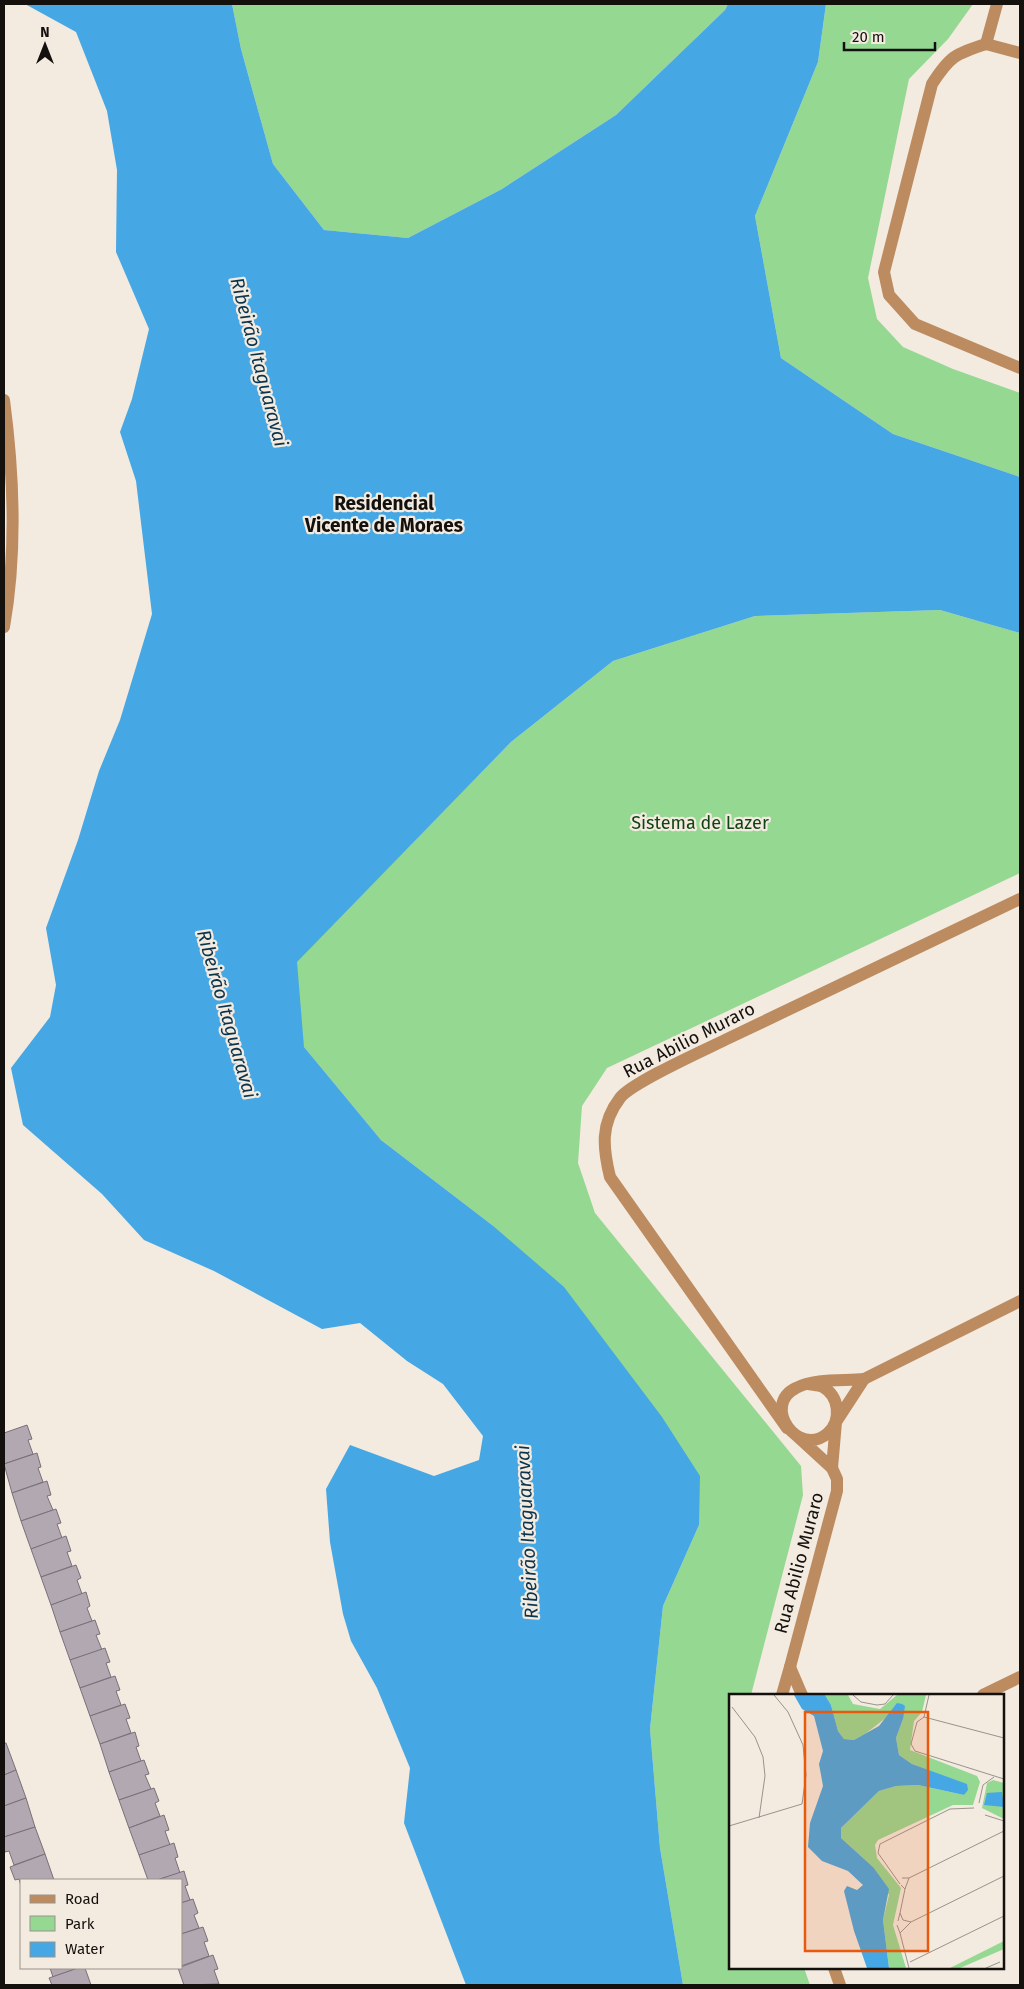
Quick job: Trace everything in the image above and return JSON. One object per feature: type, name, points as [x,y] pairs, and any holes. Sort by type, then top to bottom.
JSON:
[{"type":"street","points":[[986,44],[997,4]]},
{"type":"street","points":[[1020,53],[986,44],[958,53],[945,64],[932,84],[884,272],[889,295],[915,324],[1020,368]]},
{"type":"street","points":[[4,400],[9,437],[13,524],[4,627]]},
{"type":"street","name":"Rua Abilio Muraro","points":[[782,1694],[837,1491],[837,1479],[832,1468],[792,1431],[610,1177],[603,1149],[608,1118],[621,1096],[637,1085],[698,1052],[1020,899]]},
{"type":"street","points":[[864,1379],[828,1433],[814,1439],[792,1431],[782,1413],[785,1398],[795,1388],[808,1384],[864,1379],[1020,1301]]},
{"type":"street","points":[[808,1384],[822,1387],[832,1395],[838,1408],[836,1422]]},
{"type":"street","name":"Rua Abilio Muraro","points":[[832,1468],[836,1422]]},
{"type":"street","points":[[790,1667],[802,1694]]},
{"type":"street","points":[[985,1694],[1020,1677]]},
{"type":"street","points":[[834,1969],[840,1985]]},
{"type":"green space","points":[[232,4],[728,4],[725,10],[616,115],[502,189],[408,238],[324,230],[273,164],[241,49]]},
{"type":"green space","points":[[826,4],[973,4],[948,39],[909,79],[868,278],[877,319],[903,347],[953,369],[1020,393],[1020,477],[893,434],[781,358],[755,216],[818,62]]},
{"type":"green space","name":"Sistema de Lazer","points":[[940,610],[1020,633],[1020,873],[607,1068],[582,1106],[578,1163],[595,1213],[801,1466],[803,1495],[751,1694],[729,1694],[729,1969],[804,1969],[810,1985],[683,1985],[660,1848],[650,1729],[663,1606],[699,1525],[492,1225],[381,1140],[303,1046],[296,962],[511,742],[613,661],[755,616]]},
{"type":"water","name":"Ribeirão Itaguaravai","points":[[25,4],[232,4],[241,49],[273,164],[324,230],[408,238],[502,189],[616,115],[725,10],[728,4],[826,4],[818,62],[755,216],[781,358],[893,434],[1020,477],[1020,633],[940,610],[755,616],[613,661],[511,742],[297,962],[304,1047],[381,1140],[492,1225],[564,1287],[662,1417],[700,1476],[699,1525],[663,1606],[650,1729],[660,1848],[683,1985],[466,1985],[404,1823],[410,1768],[377,1688],[351,1641],[343,1614],[330,1542],[326,1489],[350,1445],[434,1476],[479,1460],[483,1436],[443,1384],[407,1361],[360,1323],[322,1329],[214,1271],[144,1240],[102,1194],[23,1125],[11,1068],[50,1017],[56,985],[46,928],[78,840],[99,771],[120,720],[152,614],[136,481],[120,432],[132,399],[149,329],[116,252],[117,170],[107,111],[76,32]]},
{"type":"building","points":[[27,1425],[32,1439],[28,1440],[33,1454],[4,1464],[4,1433]]},
{"type":"building","points":[[37,1453],[41,1467],[38,1468],[43,1482],[12,1493],[4,1464]]},
{"type":"building","points":[[47,1481],[51,1495],[47,1496],[53,1510],[21,1521],[12,1493]]},
{"type":"building","points":[[56,1509],[61,1523],[57,1524],[62,1538],[31,1549],[21,1521]]},
{"type":"building","points":[[66,1536],[71,1551],[67,1552],[72,1566],[41,1577],[31,1549]]},
{"type":"building","points":[[76,1565],[81,1578],[77,1580],[82,1594],[51,1605],[41,1577]]},
{"type":"building","points":[[86,1592],[90,1606],[87,1608],[92,1621],[60,1632],[51,1605]]},
{"type":"building","points":[[95,1620],[100,1634],[96,1635],[102,1650],[70,1660],[60,1632]]},
{"type":"building","points":[[105,1648],[110,1662],[106,1663],[111,1677],[80,1688],[70,1660]]},
{"type":"building","points":[[115,1676],[120,1690],[116,1691],[121,1705],[90,1716],[80,1688]]},
{"type":"building","points":[[125,1704],[130,1718],[126,1719],[131,1733],[100,1744],[90,1716]]},
{"type":"building","points":[[135,1732],[139,1746],[136,1747],[141,1761],[109,1772],[100,1744]]},
{"type":"building","points":[[4,1743],[6,1743],[16,1770],[4,1775]]},
{"type":"building","points":[[144,1760],[149,1774],[145,1775],[151,1789],[119,1800],[109,1772]]},
{"type":"building","points":[[16,1770],[26,1798],[4,1806],[4,1775]]},
{"type":"building","points":[[154,1788],[159,1801],[155,1803],[160,1816],[129,1828],[119,1800]]},
{"type":"building","points":[[26,1798],[35,1827],[4,1837],[4,1806]]},
{"type":"building","points":[[164,1815],[169,1830],[165,1831],[170,1845],[139,1855],[129,1828]]},
{"type":"building","points":[[35,1827],[45,1854],[14,1865],[9,1851],[5,1852],[4,1837]]},
{"type":"building","points":[[174,1843],[178,1857],[175,1858],[180,1873],[160,1879],[148,1879],[139,1855]]},
{"type":"building","points":[[45,1854],[54,1879],[20,1879],[20,1882],[19,1879],[15,1880],[10,1867]]},
{"type":"building","points":[[184,1871],[188,1885],[185,1886],[190,1900],[182,1903],[182,1879],[160,1879]]},
{"type":"building","points":[[193,1899],[198,1913],[194,1915],[199,1928],[182,1934],[182,1903]]},
{"type":"building","points":[[203,1927],[208,1941],[204,1942],[209,1956],[182,1966],[182,1934]]},
{"type":"building","points":[[213,1955],[218,1969],[214,1970],[219,1984],[184,1985],[178,1969],[182,1969],[182,1967]]},
{"type":"building","points":[[50,1969],[75,1969],[53,1977]]},
{"type":"building","points":[[75,1969],[85,1969],[91,1985],[52,1985],[49,1978]]},
{"type":"district","name":"Residencial Vicente de Moraes","points":[[384,514]]}]
